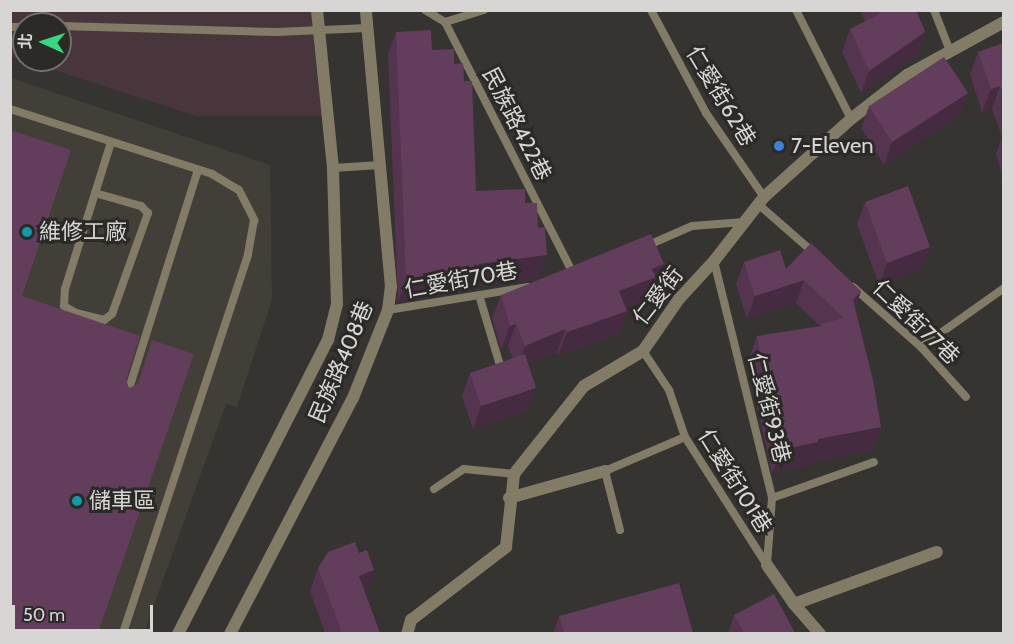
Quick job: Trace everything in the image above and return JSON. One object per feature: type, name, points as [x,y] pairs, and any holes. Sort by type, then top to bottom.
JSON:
[{"type":"street","name":"民族路408巷","points":[[178,633],[328,340],[337,304],[333,168],[317,10]]},
{"type":"street","name":"民族路408巷","points":[[230,633],[353,398],[388,310],[391,287],[366,10]]},
{"type":"street","name":"仁愛街","points":[[406,633],[411,620],[506,547],[509,498],[514,474],[584,386],[643,351],[679,299],[714,261],[761,200],[851,119],[907,75],[1004,22]]},
{"type":"street","points":[[509,498],[605,471]]},
{"type":"street","points":[[794,604],[937,552]]},
{"type":"street","points":[[767,565],[794,604],[820,633]]},
{"type":"lane","points":[[425,10],[445,22],[484,10]]},
{"type":"lane","name":"仁愛街62巷","points":[[651,10],[706,113],[761,200]]},
{"type":"lane","points":[[796,10],[851,119]]},
{"type":"lane","points":[[934,10],[950,51]]},
{"type":"lane","name":"民族路422巷","points":[[445,22],[575,278]]},
{"type":"lane","points":[[72,26],[318,31],[368,28]]},
{"type":"lane","points":[[10,109],[212,174],[239,190],[254,220],[248,255],[123,633]]},
{"type":"lane","points":[[95,193],[141,206],[148,213],[112,314],[104,320],[76,313],[64,306],[65,289],[95,193],[111,142]]},
{"type":"lane","points":[[333,168],[380,165]]},
{"type":"lane","points":[[127,395],[198,170]]},
{"type":"lane","points":[[761,200],[818,256]]},
{"type":"lane","points":[[639,250],[692,226],[744,222]]},
{"type":"lane","name":"仁愛街93巷","points":[[714,261],[772,498],[767,565]]},
{"type":"lane","points":[[565,280],[586,273]]},
{"type":"lane","name":"仁愛街77巷","points":[[844,279],[921,347],[966,397]]},
{"type":"lane","name":"仁愛街70巷","points":[[388,310],[533,286]]},
{"type":"lane","points":[[921,347],[1004,288]]},
{"type":"lane","points":[[479,295],[503,377]]},
{"type":"lane","name":"仁愛街101巷","points":[[643,351],[669,390],[685,437],[767,565]]},
{"type":"lane","points":[[620,530],[605,471],[685,437]]},
{"type":"lane","points":[[772,498],[874,462]]},
{"type":"lane","points":[[434,489],[464,469],[514,474]]},
{"type":"shaded area","points":[[11,11],[324,11],[333,116],[196,116],[60,72],[72,72],[72,12],[12,12],[12,56]]},
{"type":"shaded area","points":[[11,78],[270,165],[272,300],[237,407],[226,404],[144,633],[11,634]]},
{"type":"building","points":[[878,10],[916,10],[925,32],[869,71],[850,29],[880,14]]},
{"type":"building","points":[[431,30],[432,50],[454,49],[454,64],[463,63],[464,81],[472,81],[476,191],[525,189],[525,203],[537,203],[538,228],[545,227],[547,255],[478,264],[478,267],[406,279],[396,32]]},
{"type":"building","points":[[1004,43],[1004,94],[1000,86],[991,89],[978,52]]},
{"type":"building","points":[[944,57],[968,93],[892,142],[869,106]]},
{"type":"building","name":"儲車區","points":[[10,130],[71,150],[22,296],[140,336],[126,380],[129,388],[138,384],[152,340],[194,354],[98,633],[10,633]]},
{"type":"building","points":[[908,186],[930,247],[887,263],[865,202]]},
{"type":"building","points":[[651,234],[664,264],[652,269],[656,277],[619,291],[627,311],[567,332],[565,329],[525,346],[516,324],[510,326],[501,295]]},
{"type":"building","points":[[811,243],[861,291],[853,300],[873,380],[881,427],[818,439],[818,442],[781,450],[765,383],[757,336],[822,326],[821,324],[844,318],[804,280],[755,296],[744,262],[780,250],[786,269]]},
{"type":"building","points":[[525,354],[536,388],[481,406],[470,373]]},
{"type":"building","points":[[355,542],[359,553],[367,550],[374,570],[359,576],[380,633],[342,633],[318,568],[328,552]]},
{"type":"building","points":[[679,583],[693,633],[564,633],[559,616]]},
{"type":"building","points":[[774,594],[795,633],[744,633],[734,615]]},
{"type":"place","name":"7-Eleven","points":[[779,146]]},
{"type":"place","name":"維修工廠","points":[[27,232]]},
{"type":"place","name":"儲車區","points":[[77,501]]}]
